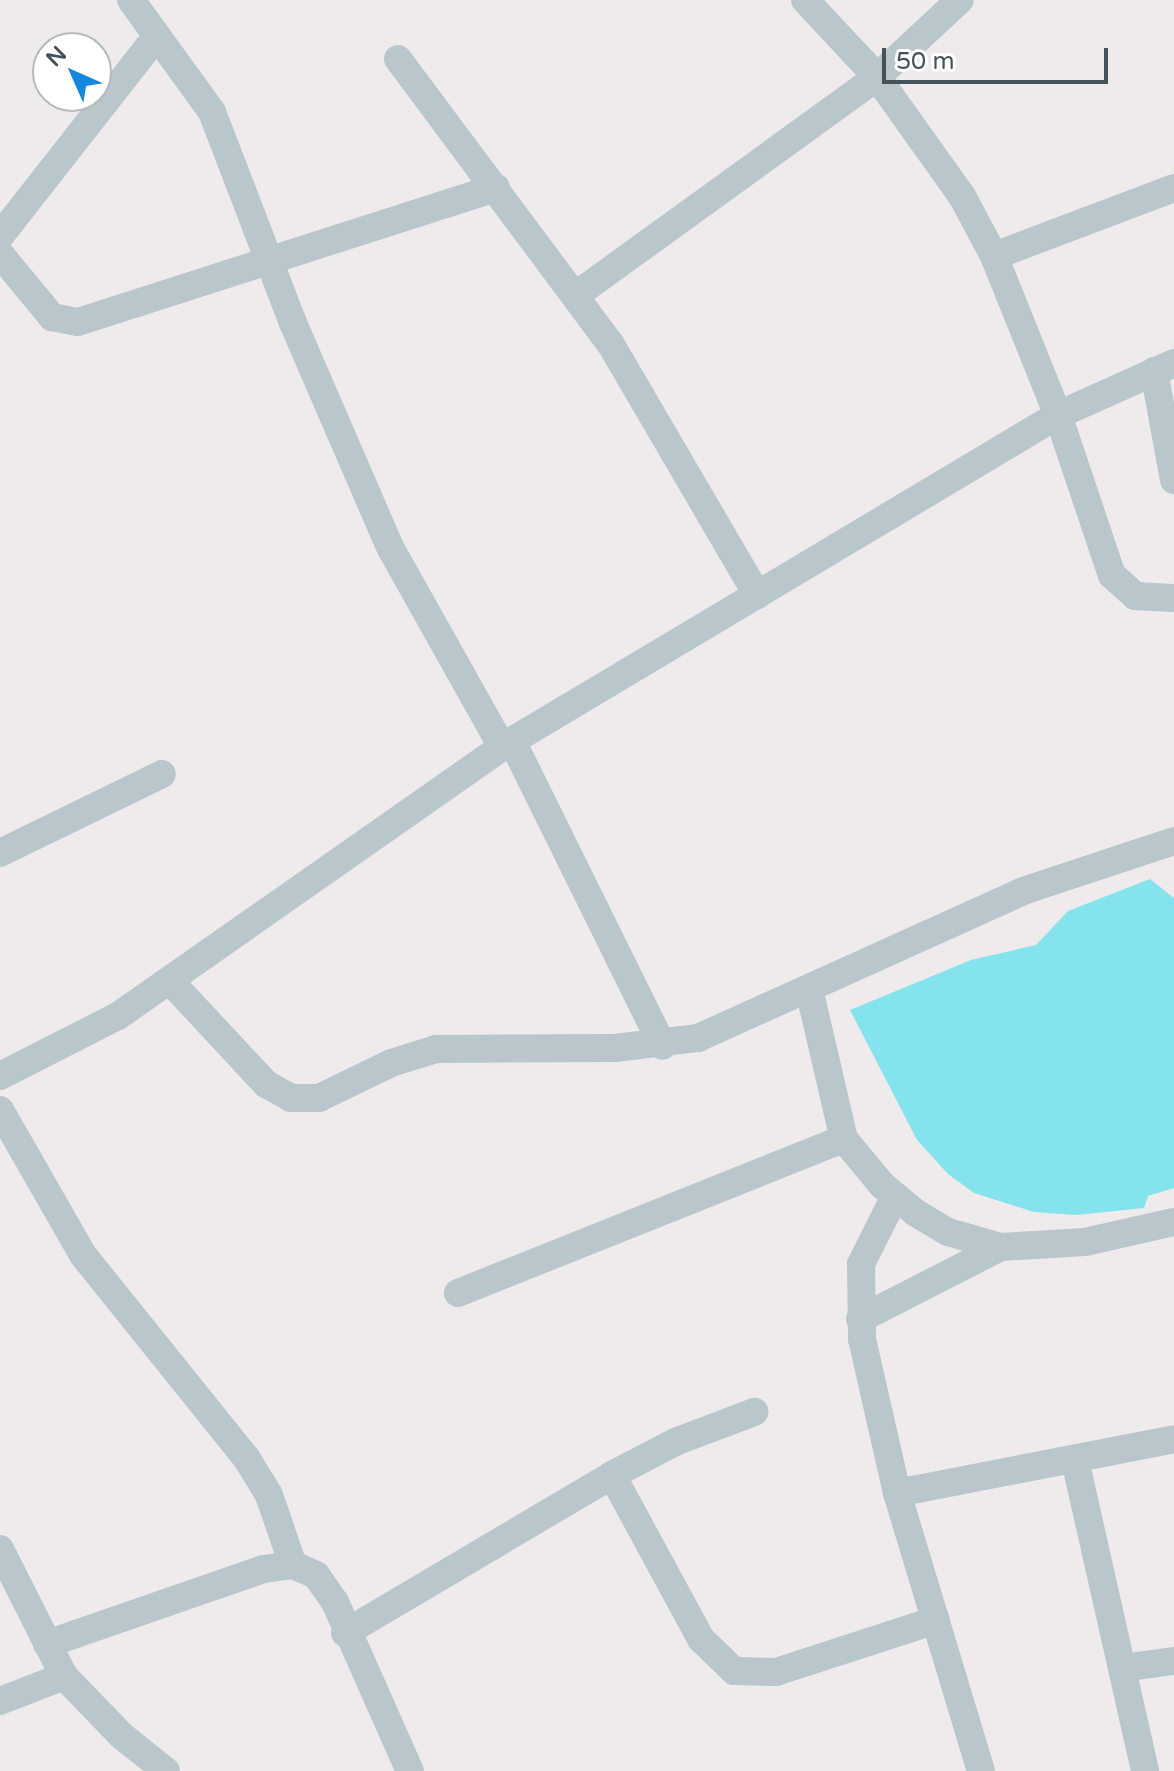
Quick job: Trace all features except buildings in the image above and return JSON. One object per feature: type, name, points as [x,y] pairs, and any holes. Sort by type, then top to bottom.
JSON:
[{"type":"street","points":[[131,0],[212,112],[270,261],[391,549],[507,744],[663,1046]]},
{"type":"street","points":[[805,0],[877,77],[962,196],[994,256],[1058,415],[1112,575],[1135,596],[1174,598]]},
{"type":"street","points":[[576,295],[877,77],[960,0]]},
{"type":"street","points":[[0,236],[157,36]]},
{"type":"street","points":[[398,59],[576,295],[637,387],[757,595]]},
{"type":"street","points":[[0,254],[52,317],[78,322],[496,188]]},
{"type":"street","points":[[994,256],[1174,188]]},
{"type":"street","points":[[0,1076],[118,1016],[507,744],[1058,415],[1164,367],[1174,480]]},
{"type":"street","points":[[0,853],[162,774]]},
{"type":"street","points":[[170,981],[266,1084],[291,1098],[319,1098],[391,1063],[436,1049],[663,1046],[698,1038],[1023,891],[1174,841]]},
{"type":"street","points":[[809,989],[844,1139],[895,1196],[948,1232],[1001,1247],[1098,1240],[1174,1222]]},
{"type":"street","points":[[0,1110],[83,1255],[247,1459],[269,1495],[293,1565]]},
{"type":"street","points":[[458,1293],[844,1139]]},
{"type":"street","points":[[895,1196],[861,1264],[860,1319],[897,1493],[981,1771]]},
{"type":"street","points":[[860,1319],[1001,1247]]},
{"type":"street","points":[[345,1633],[612,1475],[675,1442],[754,1412]]},
{"type":"street","points":[[897,1493],[1174,1439]]},
{"type":"street","points":[[1075,1460],[1145,1771]]},
{"type":"street","points":[[612,1475],[701,1639],[734,1671],[776,1672],[936,1620]]},
{"type":"street","points":[[0,1549],[64,1676],[122,1736],[166,1771]]},
{"type":"street","points":[[47,1644],[264,1569],[293,1565],[316,1575],[335,1602],[345,1633],[410,1771]]},
{"type":"street","points":[[1122,1668],[1174,1661]]},
{"type":"street","points":[[0,1701],[64,1676]]},
{"type":"water","points":[[1150,879],[1174,898],[1174,1188],[1148,1196],[1144,1208],[1076,1215],[1034,1212],[974,1193],[948,1174],[917,1140],[850,1010],[971,960],[1036,945],[1068,911]]}]
